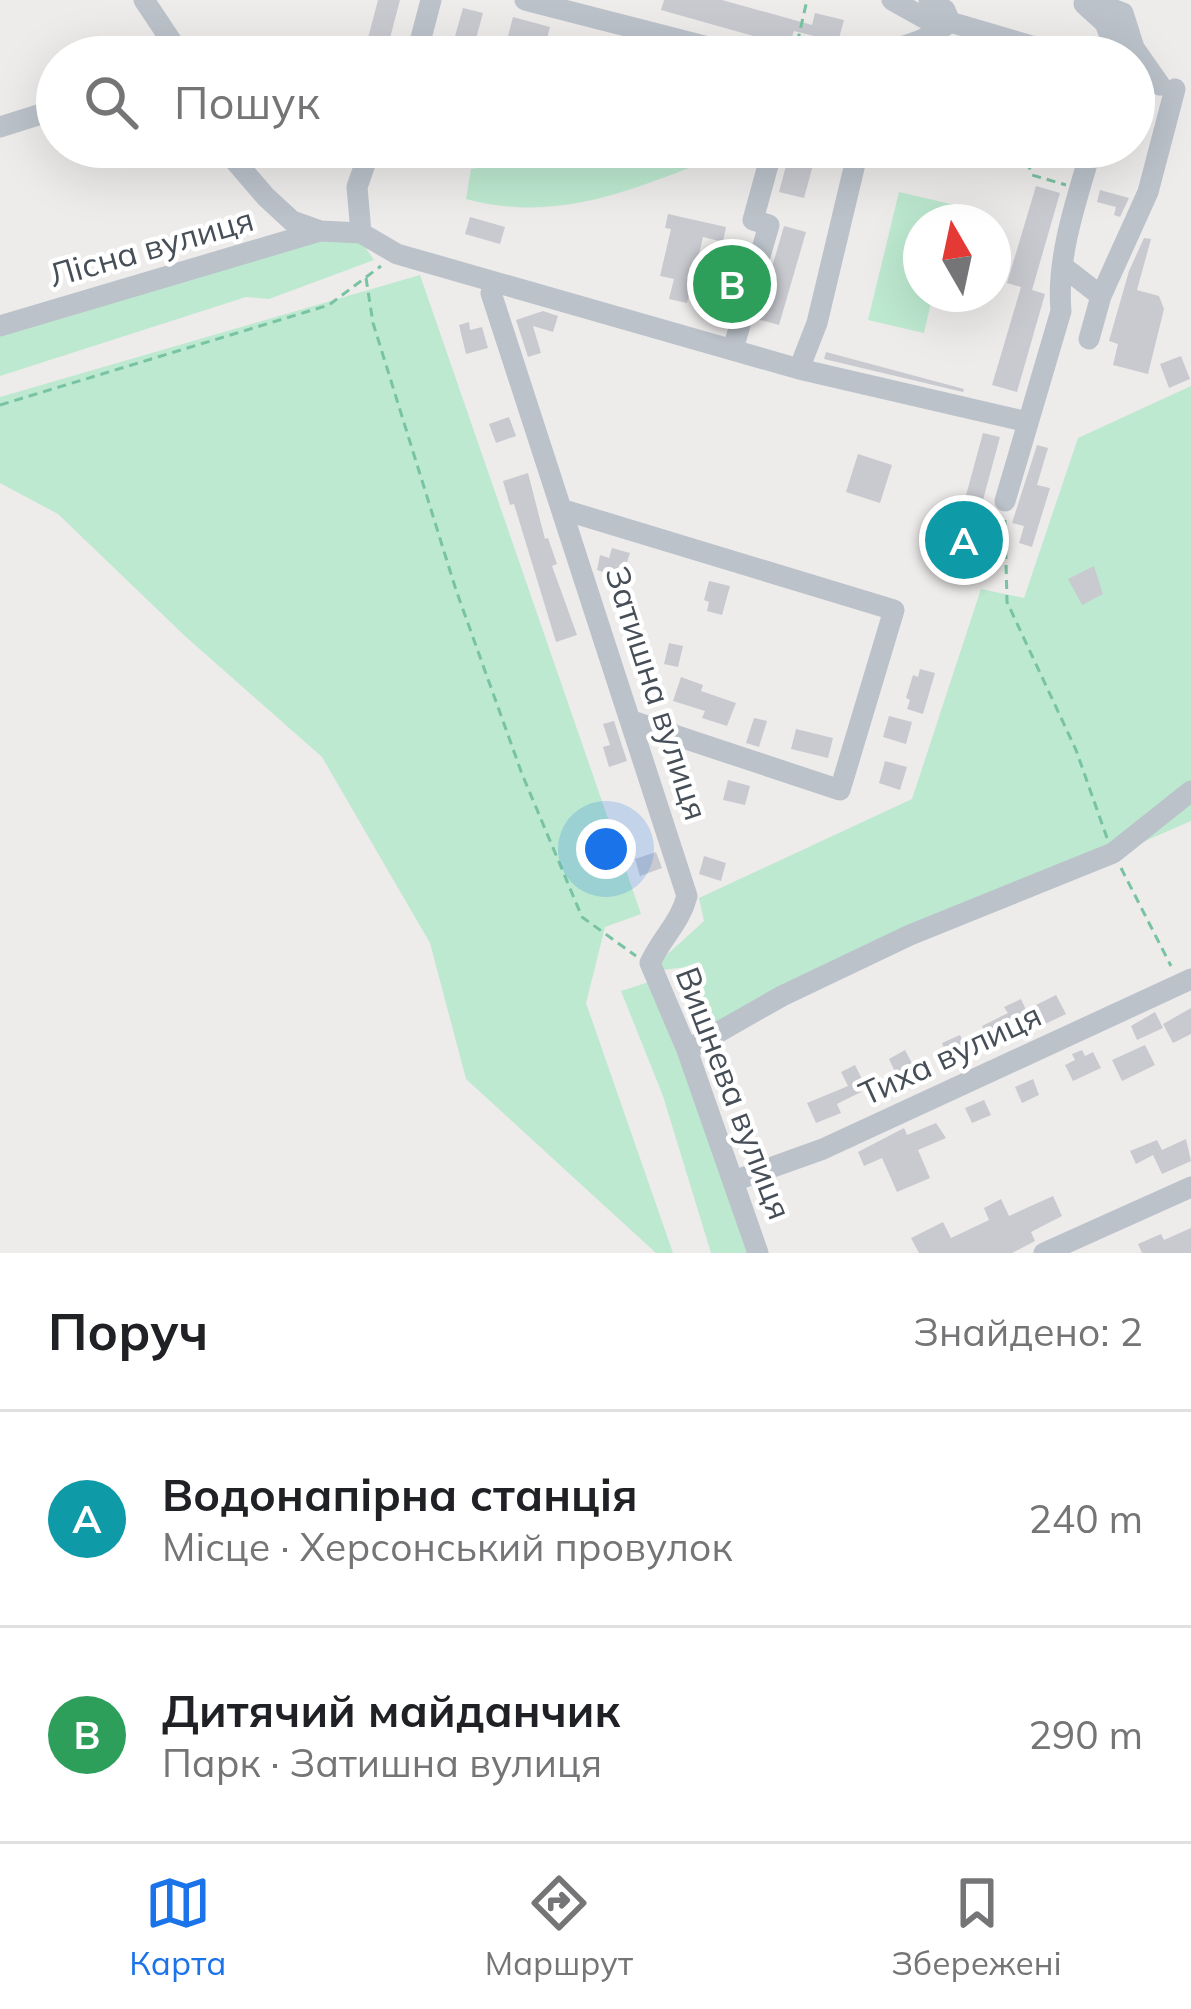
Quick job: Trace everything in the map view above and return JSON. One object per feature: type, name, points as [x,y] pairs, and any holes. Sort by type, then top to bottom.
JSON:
[{"type":"street","points":[[144,0],[168,36]]},
{"type":"street","points":[[422,36],[431,0]]},
{"type":"street","points":[[525,0],[602,10],[682,36]]},
{"type":"street","points":[[892,0],[935,24],[950,22],[977,36]]},
{"type":"street","points":[[929,0],[945,10],[950,22]]},
{"type":"street","points":[[1084,0],[1110,36]]},
{"type":"street","points":[[1084,0],[1123,13],[1130,36]]},
{"type":"street","points":[[930,36],[950,22]]},
{"type":"street","points":[[1155,165],[1175,89]]},
{"type":"street","points":[[0,127],[36,116]]},
{"type":"street","points":[[243,168],[292,221],[320,231],[361,232],[397,254],[799,369],[1028,422]]},
{"type":"street","points":[[361,232],[357,187],[364,168]]},
{"type":"street","points":[[733,349],[769,225],[753,220],[767,168]]},
{"type":"street","points":[[799,369],[817,323],[854,168]]},
{"type":"street","points":[[1005,501],[1060,311],[1073,211],[1086,168]]},
{"type":"street","points":[[1089,339],[1101,296],[1154,168]]},
{"type":"street","name":"Лісна вулиця","points":[[0,326],[320,231]]},
{"type":"street","points":[[1064,268],[1101,296]]},
{"type":"street","name":"Затишна вулиця","points":[[495,282],[490,293],[687,896]]},
{"type":"street","points":[[564,510],[894,610],[840,790],[632,721]]},
{"type":"street","points":[[687,1049],[782,996],[910,935],[1113,853],[1191,791]]},
{"type":"street","name":"Вишнева вулиця","points":[[687,896],[681,921],[662,939],[650,963],[687,1049],[758,1253]]},
{"type":"street","name":"Тиха вулиця","points":[[734,1181],[823,1149],[1186,982]]},
{"type":"street","points":[[1045,1253],[1191,1187]]},
{"type":"path","points":[[799,36],[807,0]]},
{"type":"path","points":[[1030,168],[1032,175],[1066,185]]},
{"type":"path","points":[[0,405],[329,305],[397,254]]},
{"type":"path","points":[[366,278],[373,323],[456,590],[539,815],[582,917],[623,950],[650,963]]},
{"type":"path","points":[[1005,501],[1006,602],[1076,750],[1113,853],[1186,982]]},
{"type":"green space","points":[[690,168],[610,196],[541,207],[466,199],[471,169]]},
{"type":"green space","points":[[899,192],[951,204],[903,204],[903,312],[929,312],[924,333],[868,320]]},
{"type":"green space","points":[[320,236],[363,244],[374,260],[269,299],[246,297],[0,376],[0,331]]},
{"type":"green space","points":[[420,275],[641,914],[605,927],[586,1003],[673,1253],[656,1253],[466,1079],[430,943],[322,757],[186,637],[58,514],[0,483],[0,397]]},
{"type":"green space","points":[[1191,386],[1191,821],[712,1030],[687,967],[662,970],[660,961],[704,921],[699,898],[912,799],[981,589],[1024,598],[1078,438]]},
{"type":"green space","points":[[649,982],[751,1253],[711,1253],[663,1096],[621,991]]},
{"type":"building","points":[[378,0],[400,0],[391,36],[369,36]]},
{"type":"building","points":[[664,0],[722,0],[812,25],[815,13],[844,20],[840,36],[794,31],[792,36],[753,36],[661,10]]},
{"type":"building","points":[[463,8],[483,13],[477,36],[455,36]]},
{"type":"building","points":[[513,17],[550,27],[548,36],[508,36]]},
{"type":"building","points":[[785,168],[812,168],[804,198],[779,192]]},
{"type":"building","points":[[1036,186],[1060,193],[1032,290],[1045,294],[1017,392],[992,385],[1021,287],[1011,284]]},
{"type":"building","points":[[1100,190],[1129,198],[1120,217],[1114,215],[1116,207],[1097,202]]},
{"type":"building","points":[[668,214],[726,227],[723,242],[703,237],[687,303],[669,299],[674,279],[660,276],[671,229],[665,228]]},
{"type":"building","points":[[470,217],[505,227],[500,244],[465,234]]},
{"type":"building","points":[[784,226],[806,232],[779,325],[757,319]]},
{"type":"building","points":[[1144,238],[1151,239],[1137,290],[1159,296],[1164,309],[1148,374],[1113,365],[1118,344],[1109,341]]},
{"type":"building","points":[[543,311],[558,316],[553,332],[533,326],[541,353],[528,357],[516,320]]},
{"type":"building","points":[[469,322],[470,330],[482,327],[488,348],[466,354],[459,325]]},
{"type":"building","points":[[826,352],[964,389],[824,359]]},
{"type":"building","points":[[1181,356],[1190,379],[1169,388],[1160,364]]},
{"type":"building","points":[[509,417],[516,436],[496,443],[489,424]]},
{"type":"building","points":[[983,433],[1000,437],[979,515],[962,510]]},
{"type":"building","points":[[1037,445],[1048,448],[1037,485],[1050,488],[1032,547],[1019,543],[1024,526],[1012,523]]},
{"type":"building","points":[[858,454],[892,465],[880,503],[846,492]]},
{"type":"building","points":[[528,473],[545,539],[557,564],[552,566],[577,635],[556,642],[503,481]]},
{"type":"building","points":[[957,530],[976,535],[971,550],[953,545]]},
{"type":"building","points":[[612,548],[630,553],[622,578],[597,570],[600,555],[609,558]]},
{"type":"building","points":[[1094,566],[1103,594],[1082,605],[1068,579]]},
{"type":"building","points":[[709,581],[730,586],[722,615],[707,611],[709,602],[704,600]]},
{"type":"building","points":[[669,643],[683,646],[678,667],[664,664]]},
{"type":"building","points":[[920,669],[935,673],[923,714],[907,709],[910,700],[906,698],[913,675],[918,677]]},
{"type":"building","points":[[681,677],[703,685],[701,691],[736,703],[727,726],[702,718],[705,711],[673,701]]},
{"type":"building","points":[[889,716],[912,722],[906,744],[883,737]]},
{"type":"building","points":[[754,718],[767,721],[759,747],[746,743]]},
{"type":"building","points":[[614,721],[627,761],[609,767],[603,747],[610,745],[603,724]]},
{"type":"building","points":[[796,729],[833,738],[828,758],[791,749]]},
{"type":"building","points":[[885,761],[907,767],[900,790],[879,783]]},
{"type":"building","points":[[728,780],[750,786],[745,805],[723,800]]},
{"type":"building","points":[[656,852],[662,868],[640,876],[635,859]]},
{"type":"building","points":[[704,856],[726,863],[721,881],[699,874]]},
{"type":"building","points":[[1056,995],[1066,1014],[997,1047],[982,1026],[1008,1013],[1004,1007],[1021,999],[1026,1010]]},
{"type":"building","points":[[1191,1008],[1191,1034],[1173,1043],[1163,1024]]},
{"type":"building","points":[[1155,1012],[1163,1028],[1137,1040],[1131,1026]]},
{"type":"building","points":[[960,1035],[970,1056],[951,1065],[942,1043]]},
{"type":"building","points":[[1145,1045],[1155,1065],[1122,1081],[1112,1060]]},
{"type":"building","points":[[905,1050],[916,1071],[899,1080],[889,1059]]},
{"type":"building","points":[[1082,1050],[1085,1056],[1093,1052],[1101,1068],[1073,1081],[1065,1065],[1075,1060],[1072,1054]]},
{"type":"building","points":[[855,1065],[863,1081],[857,1083],[861,1092],[837,1104],[841,1113],[816,1123],[807,1103],[848,1086],[841,1072]]},
{"type":"building","points":[[1033,1079],[1039,1095],[1022,1103],[1015,1087]]},
{"type":"building","points":[[984,1100],[991,1115],[972,1123],[965,1108]]},
{"type":"building","points":[[936,1123],[946,1138],[918,1150],[930,1178],[897,1192],[882,1158],[864,1166],[858,1152],[904,1128],[907,1135]]},
{"type":"building","points":[[1186,1139],[1191,1161],[1162,1174],[1153,1155],[1136,1164],[1130,1151],[1157,1140],[1162,1150]]},
{"type":"building","points":[[1053,1196],[1062,1216],[1031,1232],[1035,1241],[1012,1253],[919,1253],[911,1238],[943,1222],[951,1238],[989,1220],[984,1208],[1001,1199],[1009,1216]]},
{"type":"building","points":[[1191,1228],[1191,1253],[1142,1253],[1138,1244],[1161,1234],[1164,1240]]},
{"type":"place","name":"Дитячий майданчик","points":[[732,284]]},
{"type":"place","name":"Водонапірна станція","points":[[964,540]]}]
